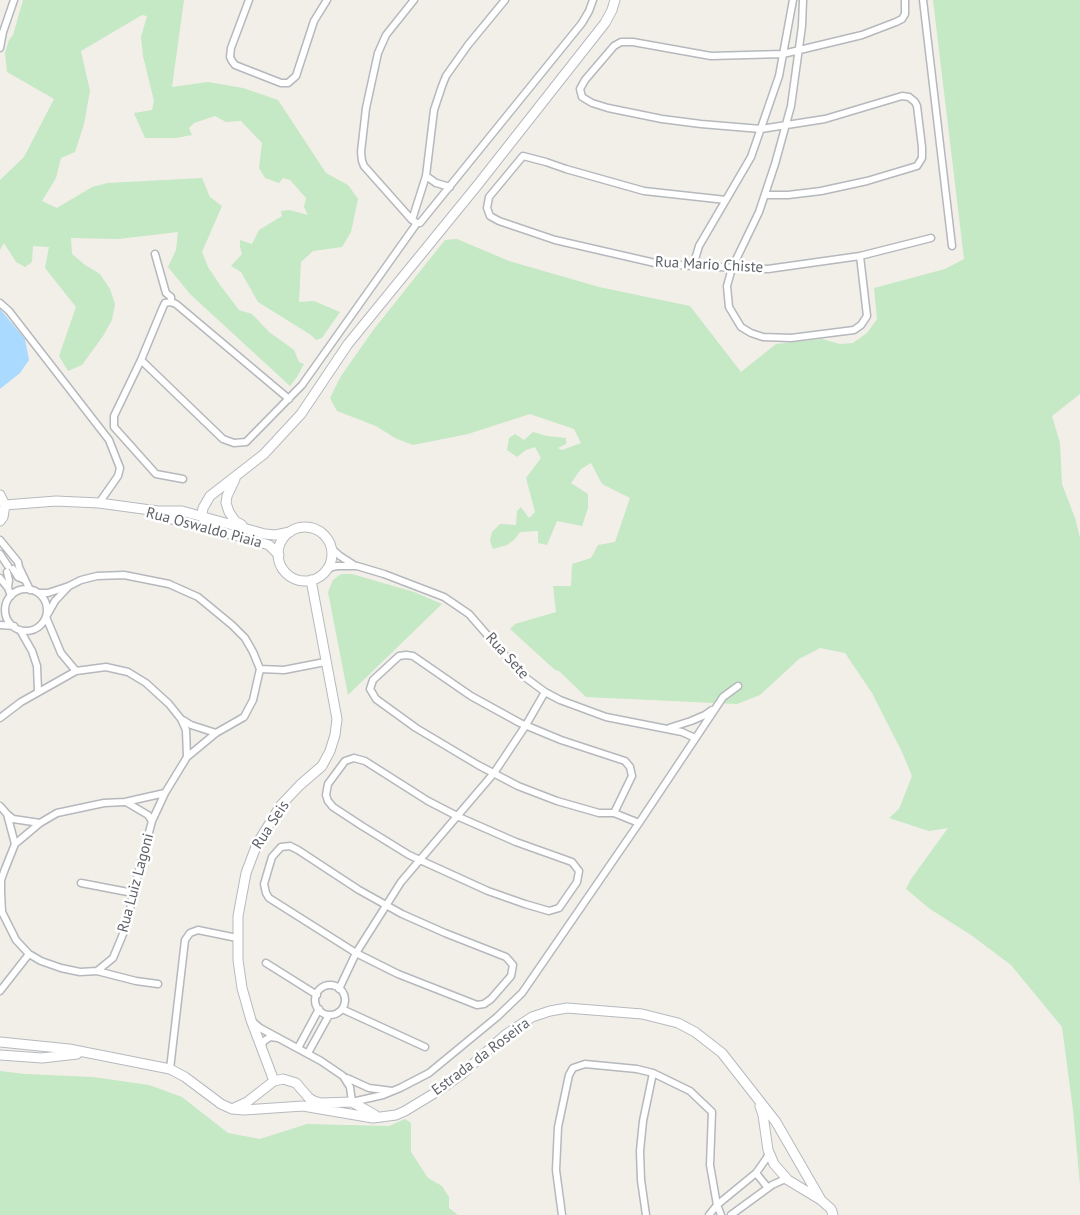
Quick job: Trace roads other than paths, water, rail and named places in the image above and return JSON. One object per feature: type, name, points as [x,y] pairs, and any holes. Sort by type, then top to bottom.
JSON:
[{"type":"street","points":[[0,48],[2,32],[14,0]]},
{"type":"street","points":[[250,0],[231,48],[230,57],[235,65],[282,83],[288,83],[296,76],[314,21],[327,0]]},
{"type":"street","points":[[414,0],[386,35],[378,53],[366,108],[361,152],[364,166],[414,222],[420,223],[582,23],[593,0]]},
{"type":"street","points":[[141,360],[223,438],[234,443],[246,442],[302,386],[414,222],[426,176],[434,110],[446,76],[468,45],[505,0]]},
{"type":"street","points":[[182,511],[201,503],[264,454],[302,414],[348,344],[605,23],[615,0]]},
{"type":"street","points":[[693,266],[699,246],[751,157],[779,76],[792,0]]},
{"type":"street","points":[[803,0],[791,106],[759,212],[732,268],[727,286],[729,307],[742,327],[751,333],[763,337],[791,338],[854,330],[861,325],[866,316],[860,256]]},
{"type":"street","points":[[765,194],[821,191],[867,181],[917,166],[922,155],[915,102],[908,97],[902,96],[825,118],[761,129],[672,120],[608,108],[592,103],[582,97],[580,89],[585,80],[614,46],[621,42],[633,42],[712,56],[783,54],[862,35],[896,22],[902,19],[905,0]]},
{"type":"street","points":[[923,0],[952,246]]},
{"type":"street","name":"Rua Mario Chiste","points":[[726,200],[644,191],[523,156],[516,162],[489,197],[487,208],[490,216],[499,222],[555,240],[655,263],[693,266],[768,269],[860,256],[931,238]]},
{"type":"street","points":[[426,176],[436,183],[450,187]]},
{"type":"street","points":[[155,254],[166,293],[163,294],[162,298],[176,304],[289,399]]},
{"type":"street","points":[[168,302],[114,416],[114,427],[156,474],[183,480]]},
{"type":"street","points":[[0,303],[9,311],[109,440],[120,468],[118,476],[99,502]]},
{"type":"street","points":[[236,476],[227,496],[227,508],[235,521],[249,529]]},
{"type":"street","points":[[0,495],[5,506],[0,521]]},
{"type":"street","points":[[210,496],[203,508],[202,515],[204,520],[213,528],[224,533]]},
{"type":"street","name":"Rua Oswaldo Piaia","points":[[5,506],[56,501],[99,502],[158,511],[182,511],[276,535],[290,532]]},
{"type":"street","name":"Rua Oswaldo Piaia","points":[[127,507],[268,545],[279,555]]},
{"type":"street","points":[[305,527],[315,529],[324,535],[331,548],[332,558],[328,568],[321,576],[311,580],[301,580],[291,576],[284,569],[279,555],[280,544],[290,532],[305,527]]},
{"type":"street","points":[[0,540],[18,562],[18,567],[30,590]]},
{"type":"street","name":"Rua Sete","points":[[331,548],[357,566],[419,587],[444,597],[461,607],[522,675],[545,692],[560,700],[606,717],[682,732],[695,738]]},
{"type":"street","points":[[8,588],[11,568],[9,552]]},
{"type":"street","points":[[1,556],[18,577],[24,580]]},
{"type":"street","points":[[0,568],[1,556]]},
{"type":"street","name":"Rua Sete","points":[[328,568],[357,566]]},
{"type":"street","points":[[38,692],[37,666],[32,651],[3,609],[11,596],[19,590],[48,593],[97,576],[124,575],[169,584],[198,597],[245,638],[254,652],[260,669],[253,700],[244,717],[216,733],[187,757],[165,793],[152,821]]},
{"type":"street","points":[[0,578],[8,588],[11,596]]},
{"type":"street","name":"Rua Seis","points":[[274,1081],[251,1020],[242,988],[237,938],[240,902],[246,873],[257,844],[281,806],[300,785],[322,766],[333,743],[337,719],[311,580]]},
{"type":"street","points":[[0,625],[26,631],[39,627],[54,602],[69,586]]},
{"type":"street","points":[[39,593],[46,604],[46,617],[61,653],[76,671]]},
{"type":"street","points":[[614,813],[632,776],[628,764],[621,759],[561,740],[526,725],[471,696],[413,656],[399,656],[372,680],[370,689],[376,699],[435,740],[478,765],[518,786],[557,801],[600,813],[614,813],[639,823]]},
{"type":"street","points":[[260,669],[284,670],[325,662]]},
{"type":"street","points":[[0,718],[21,702],[76,671],[106,667],[128,672],[159,694],[182,719],[191,725],[216,733]]},
{"type":"street","points":[[0,1042],[56,1047],[170,1069],[185,1076],[221,1104],[232,1109],[247,1102],[274,1081],[283,1079],[299,1085],[309,1098],[321,1103],[352,1102],[393,1091],[419,1080],[492,1021],[522,993],[723,697],[738,686]]},
{"type":"street","points":[[339,989],[356,953],[386,905],[418,861],[459,817],[494,773],[526,725],[545,692]]},
{"type":"street","points":[[663,729],[691,721],[705,715],[717,706]]},
{"type":"street","points":[[182,719],[186,730],[187,757]]},
{"type":"street","points":[[354,758],[365,761],[428,801],[459,817],[516,842],[568,860],[575,864],[579,871],[579,879],[559,908],[549,911],[488,891],[418,861],[333,807],[328,801],[326,795],[327,788],[346,761],[354,758]]},
{"type":"street","points":[[158,984],[136,981],[98,971],[80,972],[60,968],[29,954],[16,940],[2,912],[1,880],[15,844],[40,823],[57,813],[104,803],[125,802],[165,793]]},
{"type":"street","name":"Rua Luiz Lagoni","points":[[98,971],[113,958],[129,916],[133,893],[152,821],[148,815],[125,802]]},
{"type":"street","points":[[0,806],[13,819],[40,823]]},
{"type":"street","points":[[6,814],[15,844]]},
{"type":"street","points":[[281,847],[294,847],[341,879],[386,905],[438,930],[510,959],[513,965],[511,976],[491,999],[484,1004],[478,1005],[398,974],[356,953],[267,896],[264,884],[272,858],[281,847]]},
{"type":"street","points":[[81,883],[133,893]]},
{"type":"street","points":[[170,1069],[185,940],[190,934],[198,930],[237,938]]},
{"type":"street","points":[[0,991],[29,954]]},
{"type":"street","points":[[266,963],[317,995]]},
{"type":"street","points":[[328,986],[339,989],[345,998],[342,1009],[336,1014],[329,1015],[319,1010],[316,1002],[317,995],[321,989],[328,986]]},
{"type":"street","name":"Estrada da Roseira","points":[[232,1109],[244,1110],[303,1106],[367,1117],[396,1115],[438,1092],[518,1026],[532,1017],[567,1008],[642,1014],[678,1024],[702,1037],[722,1053],[772,1116],[821,1200],[833,1215]]},
{"type":"street","points":[[342,1009],[425,1047]]},
{"type":"street","points":[[298,1048],[319,1010]]},
{"type":"street","points":[[308,1053],[329,1015]]},
{"type":"street","points":[[251,1020],[257,1026],[308,1053],[343,1076],[369,1088],[393,1091]]},
{"type":"street","points":[[261,1048],[264,1041],[270,1037],[282,1039]]},
{"type":"street","points":[[0,1055],[42,1058],[73,1054],[99,1055]]},
{"type":"street","points":[[562,1215],[558,1185],[557,1141],[561,1112],[571,1071],[578,1065],[585,1064],[637,1070],[653,1074],[690,1091],[712,1112],[710,1165],[717,1205],[721,1215]]},
{"type":"street","points":[[646,1215],[641,1180],[640,1151],[643,1121],[653,1074]]},
{"type":"street","points":[[338,1112],[348,1108],[352,1102],[350,1087],[343,1076]]},
{"type":"street","points":[[264,1088],[263,1100],[271,1108]]},
{"type":"street","points":[[303,1106],[306,1101],[305,1093]]},
{"type":"street","points":[[352,1102],[367,1112],[380,1117]]},
{"type":"street","name":"Estrada da Roseira","points":[[759,1102],[763,1115],[765,1137],[774,1164],[788,1180],[821,1200]]},
{"type":"street","points":[[765,1137],[775,1132],[783,1135]]},
{"type":"street","points":[[709,1215],[717,1205],[756,1173],[769,1153]]},
{"type":"street","points":[[731,1215],[778,1182],[795,1178],[801,1167]]},
{"type":"street","points":[[756,1173],[768,1188]]},
{"type":"water","points":[[0,309],[25,339],[29,360],[20,373],[0,389]]}]
